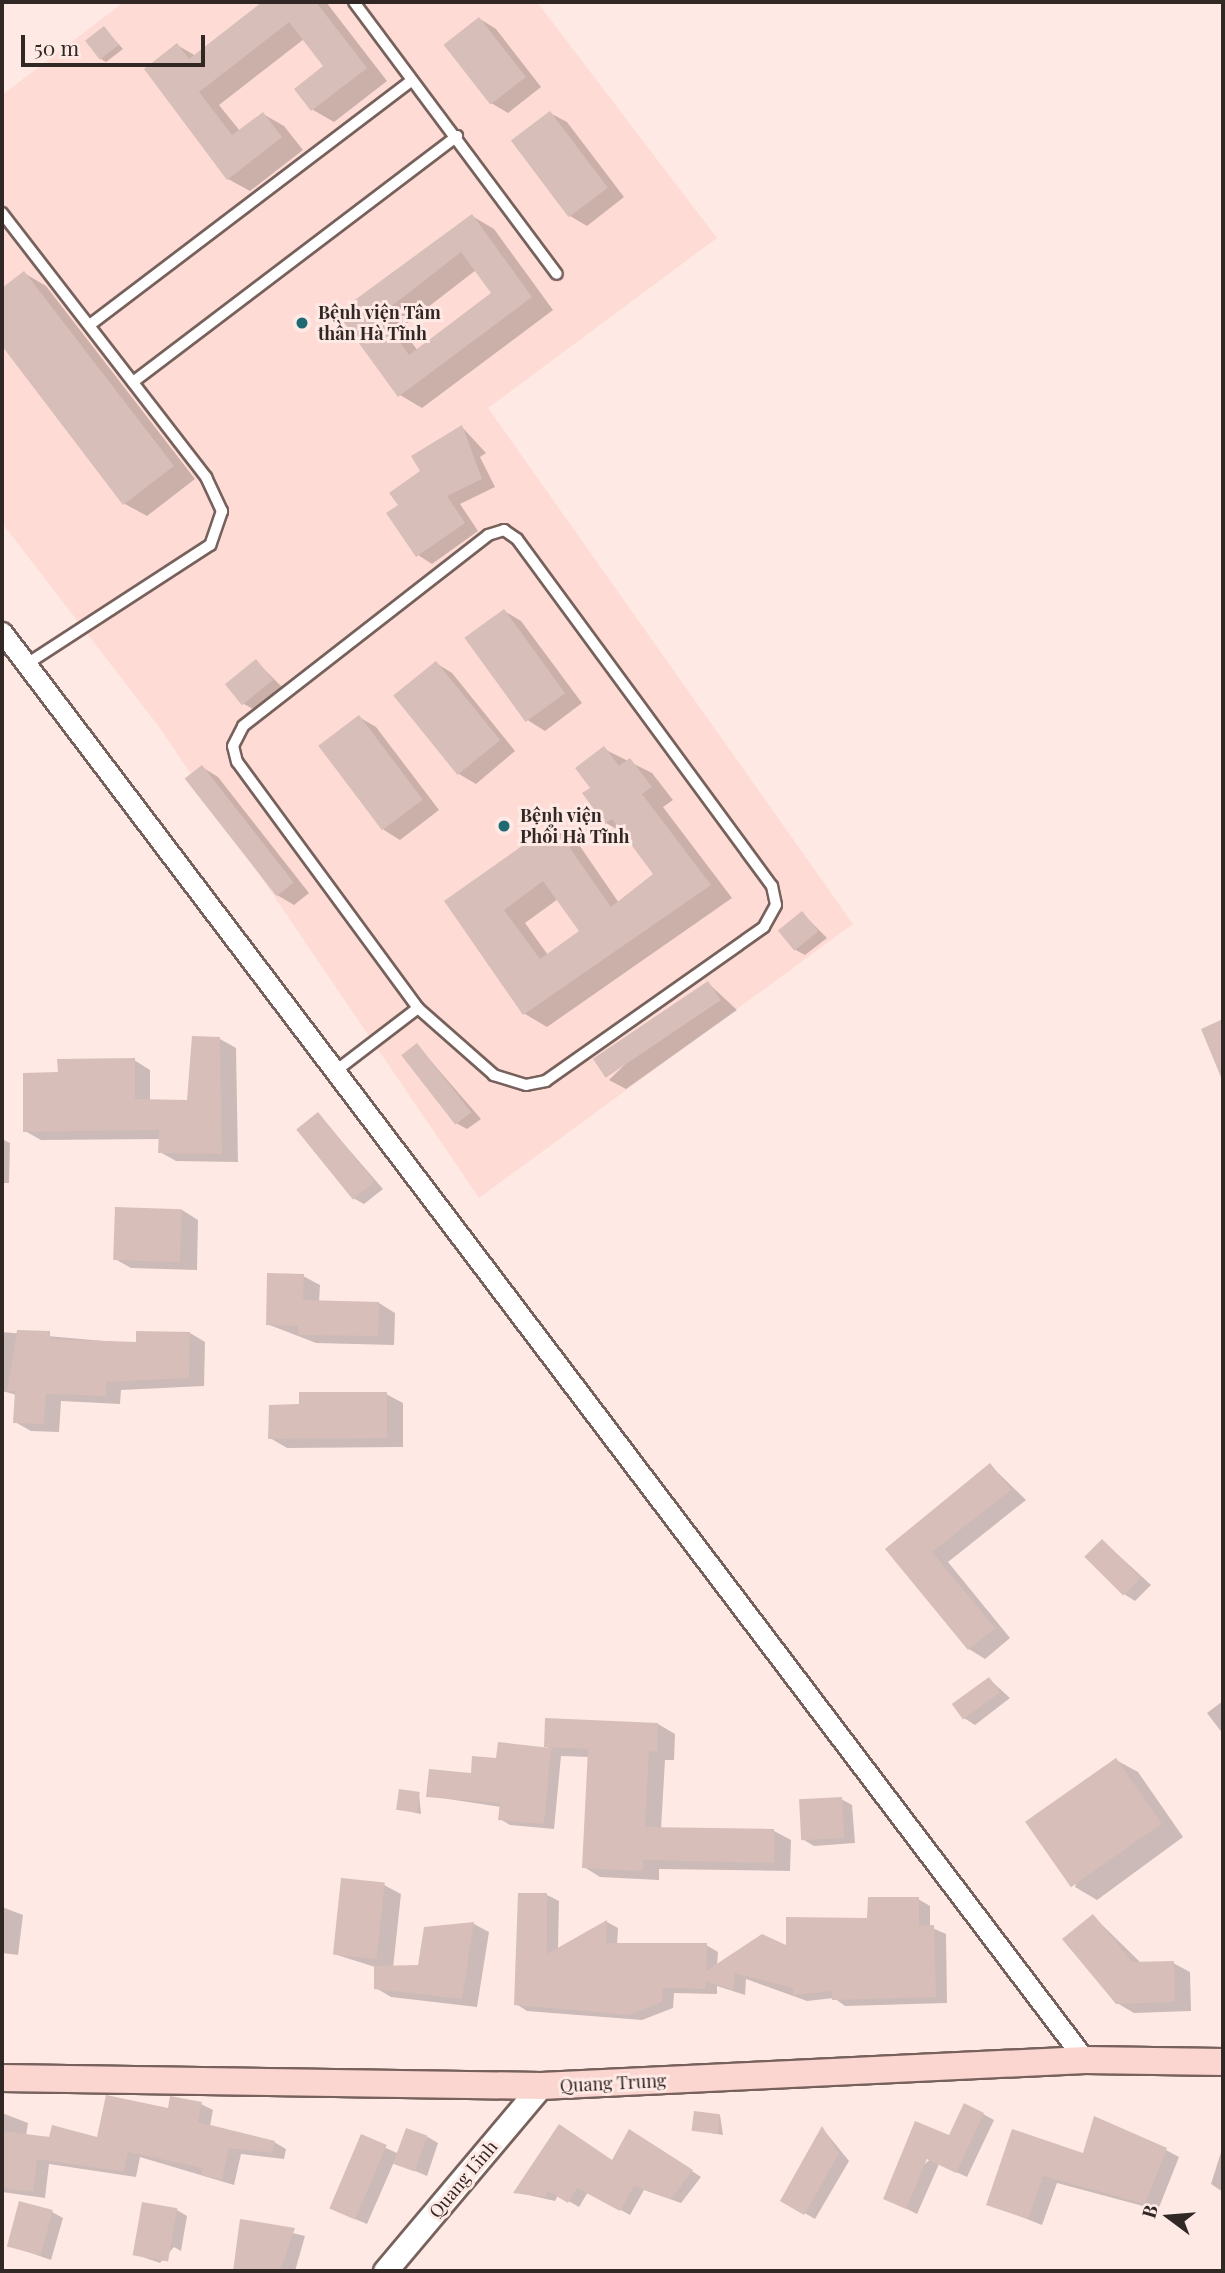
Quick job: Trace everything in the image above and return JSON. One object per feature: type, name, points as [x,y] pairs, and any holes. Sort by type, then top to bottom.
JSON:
[{"type":"main road","name":"Quang Trung","points":[[2,2078],[541,2087],[1086,2060],[1223,2062]]},
{"type":"street","points":[[2,632],[333,1073],[1086,2060]]},
{"type":"street","name":"Quang Lĩnh","points":[[385,2271],[541,2087]]},
{"type":"lane","points":[[354,2],[457,136],[557,274]]},
{"type":"lane","points":[[91,324],[412,80]]},
{"type":"lane","points":[[133,382],[457,136]]},
{"type":"lane","points":[[2,213],[91,324],[215,490],[222,512],[219,532],[192,558],[27,664]]},
{"type":"lane","points":[[504,530],[517,538],[772,886],[776,905],[764,927],[533,1084],[495,1075],[418,1008],[237,762],[235,738],[243,726],[488,535],[504,530]]},
{"type":"lane","points":[[333,1073],[418,1008]]},
{"type":"shaded area","points":[[124,2],[537,2],[717,238],[488,408],[853,924],[479,1198],[159,727],[2,523],[2,95]]},
{"type":"building","points":[[262,2],[316,2],[367,68],[311,111],[294,89],[323,66],[289,22],[199,92],[232,135],[263,112],[282,137],[227,180],[144,69],[177,43],[189,59]]},
{"type":"building","points":[[479,17],[526,77],[490,105],[444,45]]},
{"type":"building","points":[[104,26],[119,45],[100,60],[85,41]]},
{"type":"building","points":[[550,111],[608,188],[569,217],[511,140]]},
{"type":"building","points":[[472,214],[532,297],[398,397],[337,313]],"holes":[[[461,252],[491,293],[409,355],[380,315]]]},
{"type":"building","points":[[24,271],[174,466],[123,505],[2,346],[2,288]]},
{"type":"building","points":[[462,425],[482,479],[447,496],[465,523],[416,557],[386,513],[398,505],[389,493],[420,471],[411,456]]},
{"type":"building","points":[[504,609],[565,693],[525,722],[464,638]]},
{"type":"building","points":[[256,659],[273,680],[242,705],[225,684]]},
{"type":"building","points":[[436,661],[500,740],[457,775],[393,696]]},
{"type":"building","points":[[359,715],[423,800],[382,830],[318,746]]},
{"type":"building","points":[[604,746],[619,766],[630,758],[652,787],[642,794],[711,885],[523,1015],[444,901],[553,824],[611,907],[653,874],[612,819],[605,824],[582,793],[590,788],[575,768]],"holes":[[[543,881],[579,931],[540,959],[504,910]]]},
{"type":"building","points":[[202,765],[294,882],[276,896],[185,779]]},
{"type":"building","points":[[802,911],[818,931],[794,951],[778,931]]},
{"type":"building","points":[[708,981],[721,1000],[606,1078],[593,1059]]},
{"type":"building","points":[[1223,1019],[1223,1082],[1201,1029]]},
{"type":"building","points":[[192,1036],[220,1037],[222,1154],[158,1153],[159,1130],[23,1132],[23,1073],[58,1072],[57,1059],[135,1058],[135,1099],[187,1100]]},
{"type":"building","points":[[417,1043],[471,1112],[455,1125],[401,1055]]},
{"type":"building","points":[[318,1112],[375,1182],[353,1200],[296,1130]]},
{"type":"building","points":[[115,1207],[182,1209],[180,1262],[113,1260]]},
{"type":"building","points":[[267,1273],[304,1274],[303,1300],[379,1302],[378,1336],[298,1335],[298,1326],[266,1325]]},
{"type":"building","points":[[17,1330],[50,1331],[50,1339],[136,1342],[136,1331],[190,1332],[189,1378],[106,1382],[106,1396],[46,1394],[44,1424],[13,1423],[15,1391],[7,1391]]},
{"type":"building","points":[[299,1392],[387,1392],[387,1438],[268,1439],[269,1405],[299,1404]]},
{"type":"building","points":[[990,1463],[1011,1490],[932,1552],[995,1628],[968,1650],[885,1549]]},
{"type":"building","points":[[1102,1539],[1141,1578],[1123,1596],[1084,1557]]},
{"type":"building","points":[[989,1677],[1000,1692],[963,1719],[952,1704]]},
{"type":"building","points":[[545,1718],[658,1723],[657,1752],[649,1751],[645,1827],[774,1829],[774,1863],[643,1860],[643,1871],[582,1868],[588,1749],[544,1747]]},
{"type":"building","points":[[498,1742],[551,1748],[544,1824],[498,1820],[500,1803],[426,1797],[429,1769],[471,1773],[472,1756],[496,1758]]},
{"type":"building","points":[[1116,1758],[1162,1824],[1071,1887],[1025,1822]]},
{"type":"building","points":[[399,1789],[420,1792],[417,1813],[396,1810]]},
{"type":"building","points":[[842,1797],[844,1838],[801,1840],[799,1799]]},
{"type":"building","points":[[341,1878],[385,1883],[377,1959],[333,1955]]},
{"type":"building","points":[[518,1893],[547,1893],[547,1954],[607,1920],[606,1943],[707,1943],[706,1971],[762,1934],[786,1945],[786,1917],[867,1918],[868,1897],[919,1897],[919,1926],[934,1925],[936,1997],[832,2000],[832,1991],[793,1995],[793,1988],[735,1973],[733,1990],[706,1981],[705,1989],[663,1988],[662,2002],[630,2015],[514,2005]]},
{"type":"building","points":[[1093,1914],[1132,1962],[1174,1961],[1175,2002],[1116,2004],[1062,1939]]},
{"type":"building","points":[[474,1922],[462,1999],[374,1989],[374,1966],[418,1965],[424,1927]]},
{"type":"building","points":[[106,2095],[168,2108],[170,2096],[202,2102],[198,2122],[275,2141],[272,2153],[229,2148],[222,2180],[201,2175],[203,2168],[128,2152],[124,2172],[37,2159],[33,2192],[2,2188],[2,2131],[49,2137],[52,2125],[97,2137]]},
{"type":"building","points":[[964,2103],[984,2113],[956,2173],[927,2159],[906,2209],[883,2199],[915,2121],[949,2135]]},
{"type":"building","points":[[694,2111],[720,2114],[717,2134],[692,2131]]},
{"type":"building","points":[[1094,2116],[1167,2148],[1145,2204],[1043,2176],[1028,2219],[986,2205],[1012,2129],[1083,2153]]},
{"type":"building","points":[[559,2124],[612,2160],[629,2129],[693,2170],[671,2199],[634,2186],[620,2211],[577,2188],[568,2203],[548,2191],[545,2197],[513,2193]]},
{"type":"building","points":[[822,2126],[839,2154],[804,2215],[780,2201]]},
{"type":"building","points":[[406,2128],[428,2136],[415,2172],[393,2164]]},
{"type":"building","points":[[361,2134],[387,2145],[355,2220],[329,2209]]},
{"type":"building","points":[[19,2201],[53,2210],[41,2255],[7,2246]]},
{"type":"building","points":[[142,2202],[177,2208],[168,2261],[133,2255]]},
{"type":"building","points":[[240,2219],[295,2228],[280,2271],[233,2271]]},
{"type":"place","name":"Bệnh viện Tâm thần Hà Tĩnh","points":[[302,323]]},
{"type":"place","name":"Bệnh viện Phổi Hà Tĩnh","points":[[504,826]]}]
